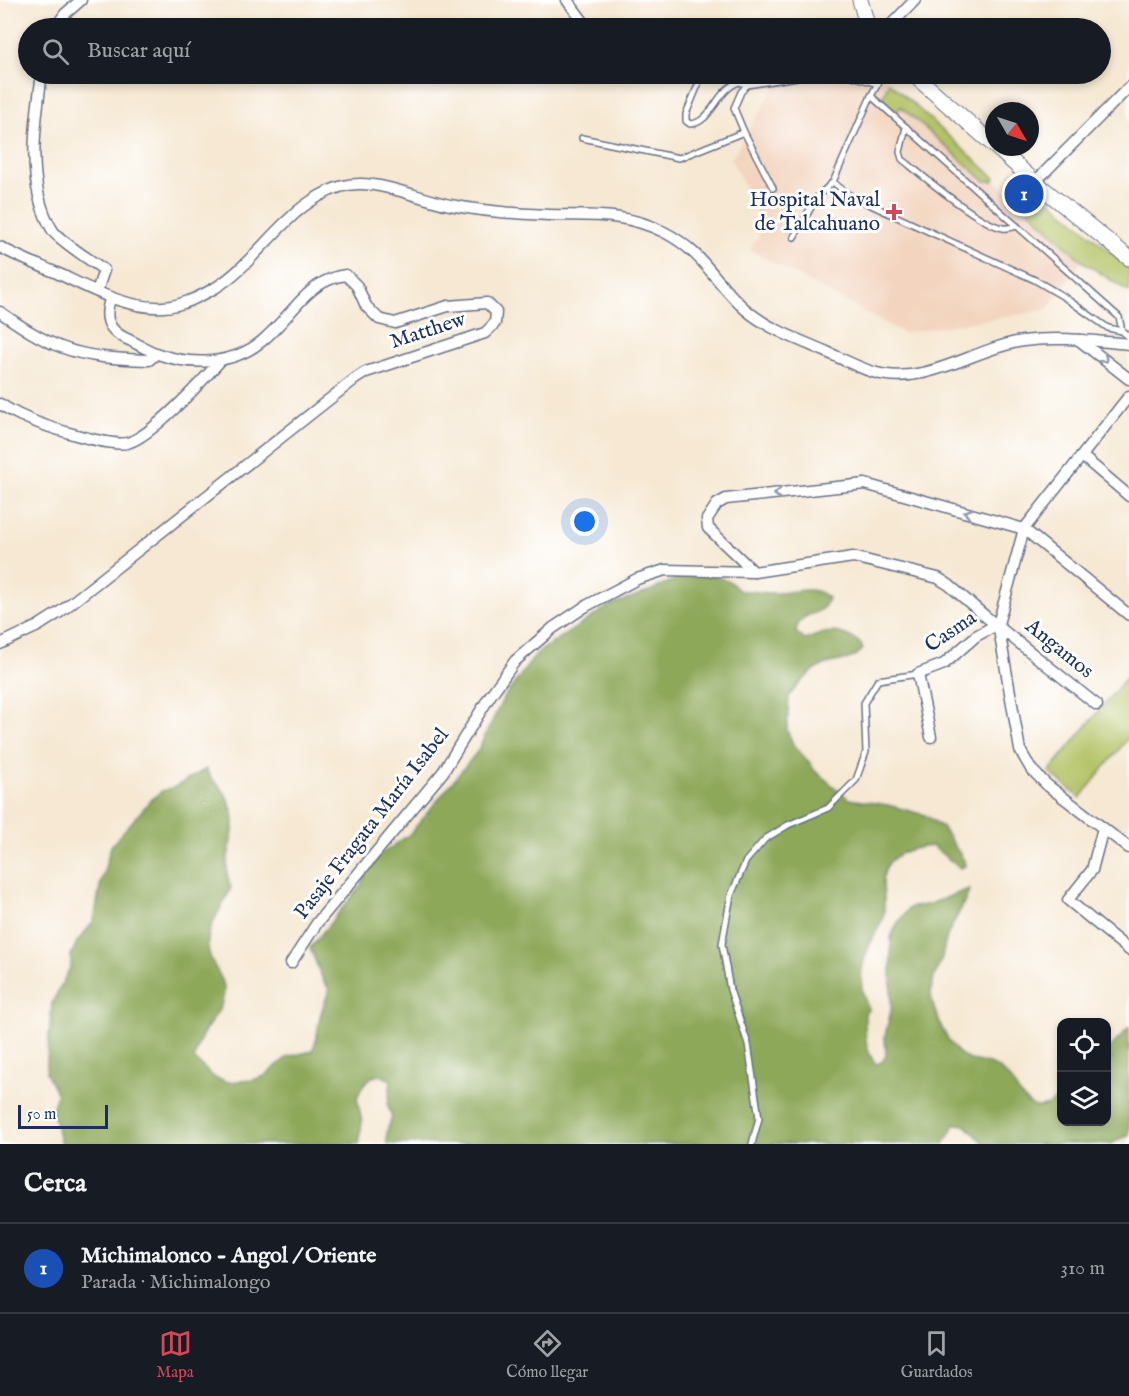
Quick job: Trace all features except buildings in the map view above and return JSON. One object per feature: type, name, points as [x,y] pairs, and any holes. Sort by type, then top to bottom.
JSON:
[{"type":"main road","points":[[860,0],[865,18]]},
{"type":"main road","points":[[924,84],[985,137]]},
{"type":"main road","points":[[1006,156],[1129,258]]},
{"type":"street","points":[[62,18],[81,0]]},
{"type":"street","points":[[567,0],[580,18]]},
{"type":"street","points":[[898,18],[915,0]]},
{"type":"street","points":[[41,84],[33,160],[40,203],[54,232],[104,270],[97,291]]},
{"type":"street","points":[[1035,182],[1129,87]]},
{"type":"street","points":[[0,248],[111,297],[143,306],[181,305],[202,295],[234,273],[298,210],[320,196],[357,183],[451,205],[498,212],[613,215],[663,231],[699,255],[743,308],[758,319],[777,330],[872,372],[892,376],[935,369],[1025,340],[1079,339],[1129,344]]},
{"type":"street","name":"Matthew","points":[[0,644],[38,626],[60,612],[355,379],[366,372],[485,333],[495,323],[496,312],[487,303],[448,306],[395,323],[379,319],[366,306],[357,286],[346,275],[334,276],[310,291],[261,342],[221,360],[195,362],[156,354],[119,335],[112,329],[106,317],[106,309],[111,297]]},
{"type":"street","points":[[0,312],[64,348],[100,357],[133,360],[149,360],[156,354]]},
{"type":"street","points":[[1079,339],[1129,379]]},
{"type":"street","points":[[0,404],[40,424],[114,444],[127,443],[136,440],[158,423],[193,391],[221,360]]},
{"type":"street","points":[[1129,396],[1024,529],[998,624],[1020,750],[1031,769],[1047,785],[1129,848]]},
{"type":"street","points":[[1082,456],[1129,496]]},
{"type":"street","points":[[754,572],[708,528],[707,519],[717,504],[726,499],[865,484],[1024,529],[1129,615]]},
{"type":"street","name":"Pasaje Fragata María Isabel","points":[[291,963],[317,923],[443,772],[490,696],[515,661],[553,628],[586,606],[637,579],[665,570],[754,572],[853,557],[938,578],[998,624]]},
{"type":"street","name":"Casma","points":[[931,737],[918,674],[944,664],[976,636],[998,624]]},
{"type":"street","name":"Angamos","points":[[998,624],[1097,705]]},
{"type":"street","points":[[1102,828],[1092,870],[1068,900],[1129,950]]},
{"type":"lane","points":[[698,86],[686,114],[686,121],[690,124],[703,120],[731,84]]},
{"type":"lane","points":[[743,84],[747,86]]},
{"type":"lane","points":[[759,84],[747,86],[741,92],[734,108],[773,188]]},
{"type":"lane","points":[[794,237],[817,197],[833,182],[878,84]]},
{"type":"lane","points":[[871,96],[1119,317],[1122,331]]},
{"type":"lane","points":[[906,127],[900,152],[902,159],[939,189],[989,223],[1005,229],[1017,226]]},
{"type":"lane","points":[[582,138],[680,158],[744,132]]},
{"type":"lane","points":[[833,182],[849,195],[1035,280],[1108,328],[1122,331],[1129,337]]},
{"type":"lane","points":[[752,1144],[759,1118],[748,1044],[730,990],[722,944],[731,895],[746,861],[765,839],[788,825],[828,808],[856,780],[866,752],[864,703],[878,680],[918,674]]},
{"type":"shaded area","name":"Hospital Naval de Talcahuano","points":[[777,84],[892,84],[1082,261],[1047,310],[903,333],[750,250],[764,227],[731,159]]},
{"type":"green space","points":[[888,84],[891,84],[995,178],[993,181],[985,181],[901,107],[896,112],[883,102],[882,98]]},
{"type":"green space","points":[[1023,188],[1042,193],[1129,268],[1129,292],[1082,261],[1015,197]]},
{"type":"green space","points":[[711,575],[729,581],[740,591],[778,593],[810,590],[819,592],[828,598],[821,609],[802,620],[796,632],[805,640],[837,632],[857,641],[863,649],[854,657],[826,664],[816,670],[803,680],[789,696],[787,730],[794,746],[814,770],[849,799],[888,805],[925,815],[942,827],[964,860],[965,866],[960,868],[932,846],[913,849],[901,854],[887,866],[883,883],[883,915],[870,943],[861,980],[869,1009],[865,1013],[866,1040],[869,1053],[876,1064],[882,1062],[886,1056],[885,1036],[891,1011],[891,937],[897,924],[909,908],[930,904],[969,889],[947,937],[931,988],[937,1016],[951,1044],[964,1057],[1000,1069],[1022,1097],[1033,1106],[1048,1105],[1057,1096],[1057,1126],[1111,1126],[1111,1047],[1129,1027],[1129,1135],[1111,1144],[985,1144],[965,1125],[955,1124],[944,1144],[387,1144],[387,1131],[392,1117],[388,1106],[391,1080],[380,1075],[372,1077],[363,1085],[357,1098],[362,1122],[359,1144],[61,1144],[52,1109],[57,1095],[46,1073],[52,1003],[71,966],[71,955],[77,942],[94,921],[100,886],[111,846],[150,801],[162,791],[173,788],[206,769],[230,804],[234,823],[227,871],[231,888],[212,923],[208,941],[212,961],[223,983],[224,991],[222,1003],[201,1038],[194,1059],[215,1078],[228,1082],[253,1080],[265,1076],[287,1057],[312,1051],[314,1046],[329,989],[310,948],[359,888],[368,870],[381,854],[410,834],[477,752],[503,699],[537,653],[609,606],[678,578]]},
{"type":"green space","points":[[1129,674],[1129,737],[1080,798],[1049,772]]},
{"type":"place","name":"Michimalonco - Angol / Oriente","points":[[1024,194]]},
{"type":"place","name":"Hospital Naval de Talcahuano","points":[[894,212]]}]
